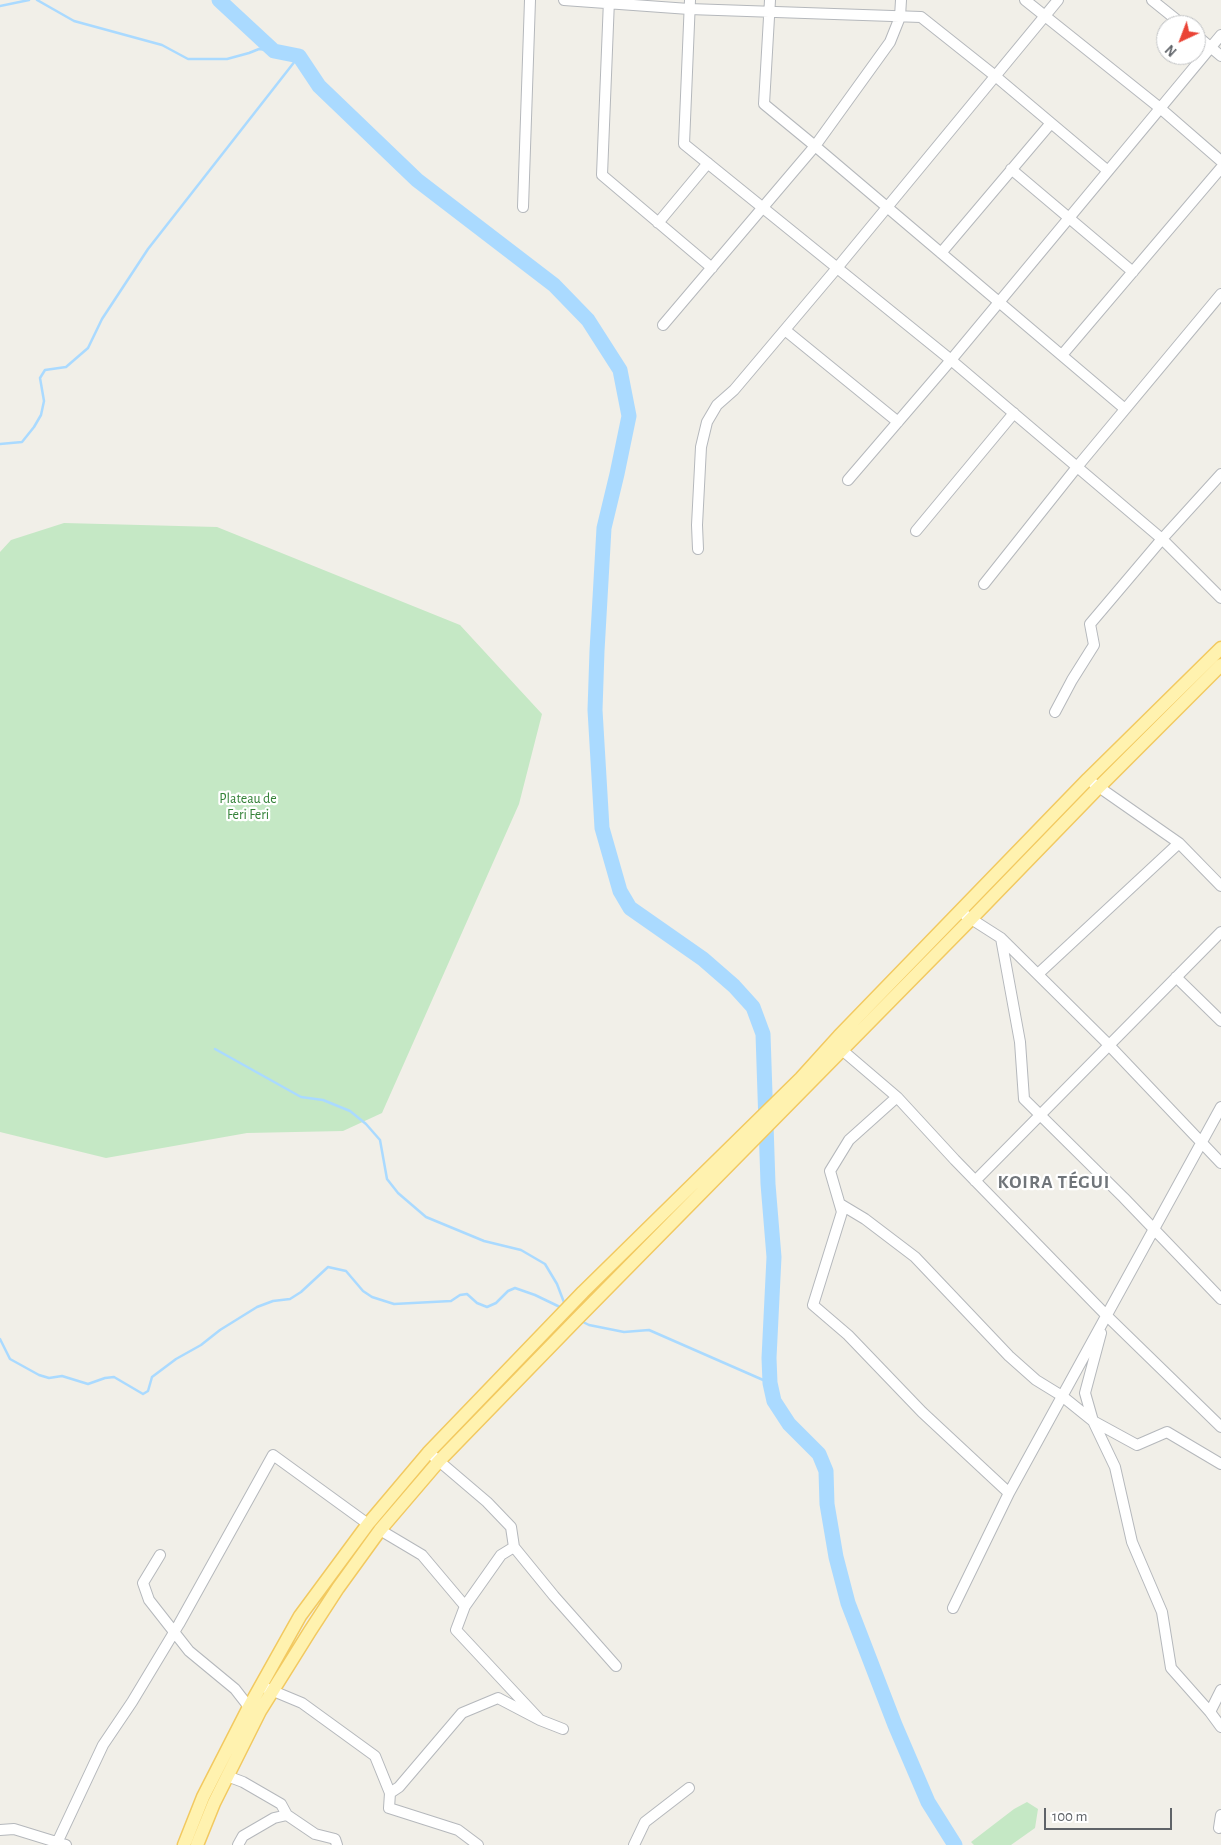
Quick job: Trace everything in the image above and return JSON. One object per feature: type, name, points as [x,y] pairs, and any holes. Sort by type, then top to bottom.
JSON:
[{"type":"main road","points":[[197,1845],[214,1803],[260,1711],[338,1588],[380,1530],[439,1461],[690,1195],[782,1104],[960,911],[1088,779],[1221,648]]},
{"type":"main road","points":[[782,1104],[842,1050],[1221,665]]},
{"type":"main road","points":[[184,1845],[204,1797],[249,1707],[300,1616],[368,1524],[428,1453],[583,1292],[690,1195]]},
{"type":"street","points":[[523,207],[530,0]]},
{"type":"street","points":[[564,0],[690,5],[770,12],[921,17],[994,75],[1108,171]]},
{"type":"street","points":[[770,0],[764,104],[1125,409]]},
{"type":"street","points":[[663,325],[815,146],[890,42],[900,16],[901,0]]},
{"type":"street","points":[[1025,0],[1160,108],[1221,161]]},
{"type":"street","points":[[698,549],[697,524],[701,447],[708,422],[717,405],[734,390],[785,330],[994,75],[1058,0]]},
{"type":"street","points":[[1152,0],[1171,15]]},
{"type":"street","points":[[609,2],[602,174],[712,268]]},
{"type":"street","points":[[690,5],[684,144],[1014,413],[1162,539],[1221,598]]},
{"type":"street","points":[[848,480],[951,360],[1221,35]]},
{"type":"street","points":[[1206,43],[1221,56]]},
{"type":"street","points":[[941,253],[1051,123]]},
{"type":"street","points":[[658,222],[708,163]]},
{"type":"street","points":[[1062,355],[1221,168]]},
{"type":"street","points":[[1011,169],[1133,272]]},
{"type":"street","points":[[984,584],[1077,467],[1221,294]]},
{"type":"street","points":[[785,330],[898,422]]},
{"type":"street","points":[[916,531],[1014,413]]},
{"type":"street","points":[[1055,712],[1094,645],[1090,624],[1162,539],[1221,474]]},
{"type":"street","points":[[1088,779],[1098,788],[1179,843],[1221,886]]},
{"type":"street","points":[[1038,974],[1179,843]]},
{"type":"street","points":[[960,911],[970,920],[1002,938],[1109,1045],[1221,1163]]},
{"type":"street","points":[[975,1181],[1221,932]]},
{"type":"street","points":[[1002,938],[1020,1042],[1024,1099],[1221,1299]]},
{"type":"street","points":[[1176,977],[1221,1021]]},
{"type":"street","points":[[842,1050],[896,1097],[1106,1315],[1221,1427]]},
{"type":"street","points":[[896,1097],[849,1140],[830,1171],[842,1212],[814,1305],[848,1335],[922,1412],[1009,1493]]},
{"type":"street","points":[[953,1608],[1009,1493],[1221,1107]]},
{"type":"street","points":[[840,1204],[865,1219],[915,1257],[1009,1356],[1036,1380],[1062,1396],[1093,1421],[1137,1445],[1167,1432],[1221,1464]]},
{"type":"street","points":[[1106,1315],[1085,1393],[1093,1421],[1115,1467],[1132,1542],[1162,1612],[1171,1668],[1221,1727]]},
{"type":"street","points":[[428,1453],[486,1502],[512,1528],[514,1547],[554,1596],[616,1666]]},
{"type":"street","points":[[0,1830],[14,1829],[60,1844],[103,1745],[132,1702],[174,1632],[273,1455],[368,1524]]},
{"type":"street","points":[[380,1530],[422,1555],[465,1606]]},
{"type":"street","points":[[514,1547],[501,1555],[465,1606],[456,1630],[540,1720]]},
{"type":"street","points":[[160,1555],[143,1583],[149,1600],[189,1651],[235,1689],[249,1707]]},
{"type":"street","points":[[261,1686],[302,1703],[375,1756],[390,1793],[389,1808],[458,1830],[477,1845]]},
{"type":"street","points":[[1210,1712],[1221,1690]]},
{"type":"street","points":[[390,1793],[399,1787],[462,1713],[498,1698],[540,1720],[563,1729]]},
{"type":"street","points":[[227,1776],[242,1782],[281,1804],[287,1815],[315,1834],[335,1839],[337,1845]]},
{"type":"street","points":[[634,1845],[645,1822],[689,1788]]},
{"type":"street","points":[[238,1845],[243,1836],[274,1818],[287,1815]]},
{"type":"street","points":[[1219,1828],[1221,1815]]},
{"type":"green space","name":"Plateau de Feri Feri","points":[[64,523],[217,527],[460,625],[542,714],[519,804],[382,1113],[343,1131],[247,1133],[106,1158],[0,1132],[0,552],[11,540]]},
{"type":"green space","points":[[1027,1802],[1038,1809],[1035,1828],[1011,1845],[974,1845],[971,1842],[1014,1809]]},
{"type":"waterway","points":[[0,6],[29,0]]},
{"type":"waterway","points":[[37,0],[74,21],[162,45],[188,59],[227,59],[259,49],[274,51]]},
{"type":"waterway","points":[[219,0],[274,51],[299,56],[319,86],[417,180],[554,285],[588,320],[620,370],[629,416],[604,528],[597,651],[595,710],[602,828],[620,891],[630,908],[703,959],[734,986],[753,1007],[763,1034],[768,1184],[774,1257],[769,1358],[770,1383],[774,1401],[789,1424],[819,1454],[826,1471],[827,1504],[836,1557],[848,1603],[895,1725],[928,1802],[955,1845]]},
{"type":"waterway","points":[[0,444],[22,442],[34,427],[41,415],[44,401],[40,378],[45,370],[66,367],[88,348],[102,319],[148,249],[299,56]]},
{"type":"waterway","points":[[215,1049],[301,1097],[323,1100],[350,1111],[366,1124],[380,1140],[387,1179],[398,1193],[426,1217],[484,1241],[521,1250],[545,1264],[557,1284],[565,1305]]},
{"type":"waterway","points":[[0,1339],[10,1359],[39,1375],[49,1378],[62,1376],[88,1384],[114,1377],[143,1394],[148,1391],[152,1377],[176,1359],[201,1345],[220,1330],[257,1307],[273,1301],[290,1299],[301,1292],[328,1267],[346,1271],[363,1291],[372,1297],[394,1304],[451,1301],[460,1295],[467,1294],[477,1303],[487,1307],[496,1303],[508,1291],[515,1288],[562,1308]]},
{"type":"waterway","points":[[581,1321],[589,1325],[624,1332],[649,1330],[770,1383]]},
{"type":"district","name":"KOIRA TÉGUI","points":[[1054,1182]]}]
